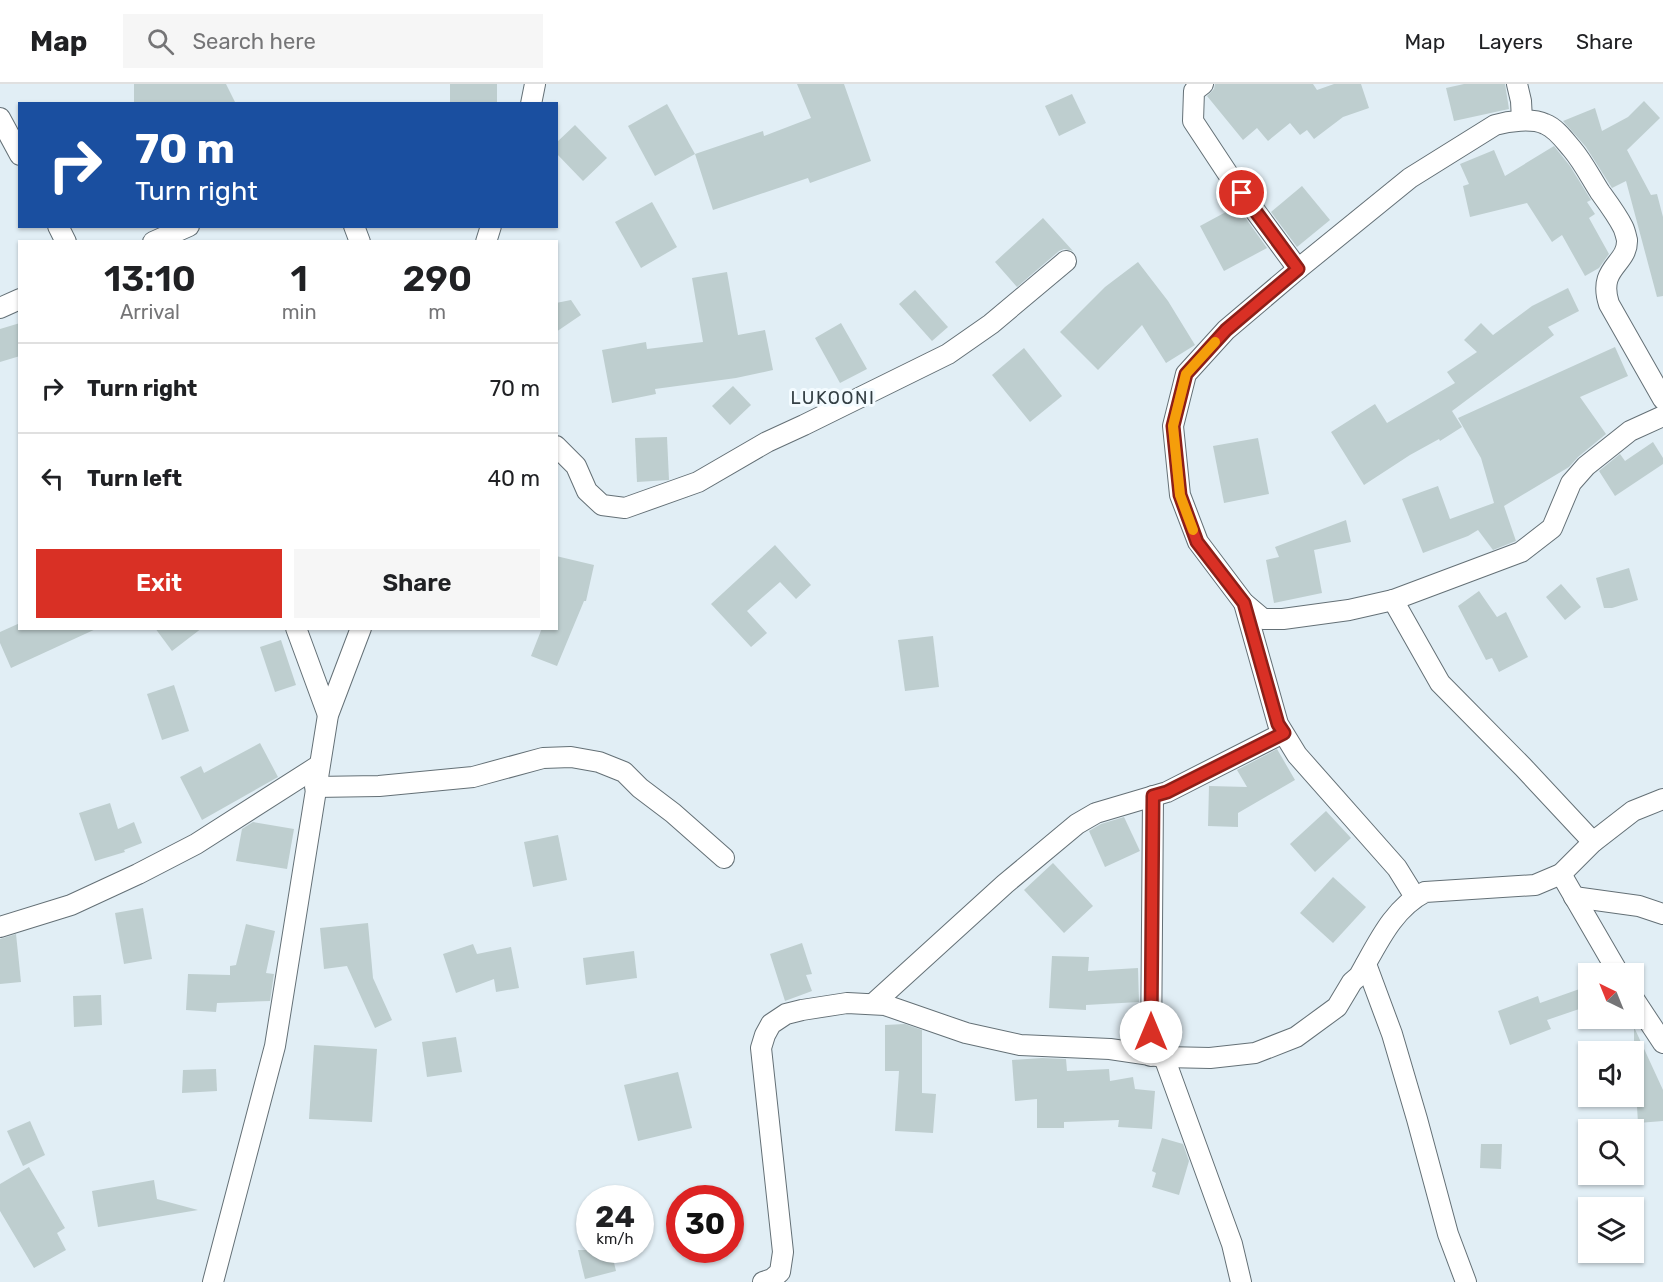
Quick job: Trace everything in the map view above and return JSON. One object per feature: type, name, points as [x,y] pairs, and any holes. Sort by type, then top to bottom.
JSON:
[{"type":"street","points":[[531,102],[535,84]]},
{"type":"street","points":[[1203,84],[1194,91],[1193,121],[1228,174],[1298,269]]},
{"type":"street","points":[[1516,84],[1521,100],[1522,120]]},
{"type":"street","points":[[0,118],[18,150]]},
{"type":"street","points":[[1663,399],[1609,304],[1605,292],[1605,284],[1627,243],[1623,227],[1574,151],[1558,134],[1545,124],[1522,120],[1496,125],[1410,177],[1226,330],[1186,374],[1173,426],[1180,495],[1197,542],[1244,603],[1263,619],[1283,619],[1349,610],[1393,600],[1521,552],[1552,528],[1571,483],[1586,466],[1630,431],[1663,416]]},
{"type":"street","points":[[158,240],[184,228]]},
{"type":"street","points":[[558,448],[576,466],[588,490],[602,505],[625,508],[698,482],[767,442],[948,354],[991,324],[1066,261]]},
{"type":"street","points":[[0,308],[18,300]]},
{"type":"street","points":[[1393,600],[1440,683],[1593,842]]},
{"type":"street","points":[[1244,603],[1278,724],[1298,755],[1397,868],[1415,897]]},
{"type":"street","points":[[297,630],[328,715]]},
{"type":"street","points":[[213,1282],[275,1046],[318,766],[328,715],[360,630]]},
{"type":"street","points":[[873,1004],[1005,884],[1077,824],[1096,813],[1167,792],[1284,733]]},
{"type":"street","points":[[315,787],[379,786],[473,777],[543,758],[571,757],[598,762],[624,772],[724,858]]},
{"type":"street","points":[[0,927],[71,905],[138,874],[196,844],[318,766]]},
{"type":"street","points":[[1153,796],[1157,1056],[1232,1244],[1241,1282]]},
{"type":"street","points":[[763,1282],[772,1279],[780,1272],[783,1252],[761,1048],[771,1024],[786,1014],[847,1004],[873,1004],[885,1005],[966,1033],[1020,1045],[1110,1049],[1157,1056],[1210,1058],[1255,1053],[1296,1037],[1337,1007],[1352,982],[1359,976],[1397,913],[1415,897],[1425,892],[1535,885],[1561,874],[1593,842],[1633,811],[1663,799]]},
{"type":"street","points":[[1561,874],[1613,963]]},
{"type":"street","points":[[1574,897],[1639,906],[1663,914]]},
{"type":"street","points":[[1366,964],[1392,1034],[1448,1234],[1466,1282]]},
{"type":"street","points":[[1644,1014],[1663,1043]]},
{"type":"building","points":[[134,84],[226,84],[235,102],[134,102]]},
{"type":"building","points":[[450,84],[497,84],[497,102],[450,102]]},
{"type":"building","points":[[797,84],[844,84],[871,161],[810,183],[808,178],[713,210],[695,154],[763,131],[764,136],[811,118]]},
{"type":"building","points":[[1215,84],[1313,84],[1317,90],[1334,84],[1361,84],[1369,108],[1343,117],[1314,139],[1307,130],[1300,135],[1290,123],[1268,141],[1257,128],[1243,140],[1207,96],[1214,89]]},
{"type":"building","points":[[1464,84],[1505,84],[1509,109],[1454,121],[1446,88]]},
{"type":"building","points":[[1072,94],[1086,123],[1059,136],[1045,106]]},
{"type":"building","points":[[1644,101],[1660,118],[1627,150],[1651,195],[1657,194],[1663,217],[1663,296],[1657,297],[1626,181],[1612,188],[1586,147],[1563,121],[1595,108],[1602,131],[1628,117]]},
{"type":"building","points":[[667,104],[695,154],[655,176],[628,126]]},
{"type":"building","points":[[575,125],[607,158],[583,181],[558,155],[558,141]]},
{"type":"building","points":[[1554,146],[1570,166],[1591,200],[1587,202],[1595,214],[1589,218],[1609,254],[1599,268],[1585,276],[1562,235],[1552,242],[1527,203],[1470,217],[1463,186],[1469,184],[1460,164],[1494,150],[1505,176]]},
{"type":"building","points":[[1302,186],[1330,220],[1297,247],[1271,212]]},
{"type":"building","points":[[652,202],[677,247],[641,268],[615,222]]},
{"type":"building","points":[[1237,206],[1267,248],[1224,271],[1200,226]]},
{"type":"building","points":[[1043,218],[1073,251],[1064,249],[1059,251],[1017,287],[995,262]]},
{"type":"building","points":[[1138,262],[1168,301],[1195,345],[1166,363],[1142,325],[1098,370],[1060,332],[1105,287]]},
{"type":"building","points":[[727,272],[738,335],[765,330],[773,370],[736,378],[655,389],[656,394],[612,403],[602,350],[646,342],[647,349],[703,342],[692,278]]},
{"type":"building","points":[[1568,288],[1579,311],[1548,327],[1554,335],[1452,411],[1462,427],[1440,441],[1439,439],[1410,455],[1364,485],[1331,432],[1375,404],[1387,423],[1455,383],[1447,372],[1477,352],[1464,340],[1481,323],[1493,335],[1532,306]]},
{"type":"building","points":[[915,290],[948,327],[932,341],[899,304]]},
{"type":"building","points":[[571,300],[581,315],[558,331],[558,303]]},
{"type":"building","points":[[841,323],[867,369],[840,383],[815,338]]},
{"type":"building","points":[[18,324],[18,357],[0,362],[0,329]]},
{"type":"building","points":[[1615,347],[1628,376],[1580,397],[1606,434],[1569,467],[1504,506],[1516,541],[1493,550],[1478,530],[1423,553],[1402,499],[1438,486],[1450,519],[1494,503],[1481,458],[1458,418]]},
{"type":"building","points":[[1024,348],[1062,396],[1030,422],[992,375]]},
{"type":"building","points":[[733,386],[751,405],[730,425],[712,406]]},
{"type":"building","points":[[667,437],[669,480],[637,482],[635,438]]},
{"type":"building","points":[[1258,438],[1269,494],[1224,503],[1213,446]]},
{"type":"building","points":[[1653,442],[1663,458],[1663,464],[1615,496],[1599,471],[1620,454],[1625,461]]},
{"type":"building","points":[[1346,520],[1351,542],[1314,550],[1322,593],[1274,603],[1266,560],[1279,557],[1275,547]]},
{"type":"building","points":[[775,545],[811,585],[796,599],[780,582],[747,611],[767,633],[751,647],[711,604]]},
{"type":"building","points":[[558,556],[594,565],[586,601],[584,601],[557,666],[531,656],[541,630],[558,630]]},
{"type":"building","points":[[1629,568],[1638,600],[1612,608],[1604,608],[1596,578]]},
{"type":"building","points":[[1561,584],[1581,607],[1565,620],[1546,597]]},
{"type":"building","points":[[1479,591],[1497,617],[1506,612],[1528,657],[1499,672],[1492,658],[1486,660],[1458,606]]},
{"type":"building","points":[[18,624],[18,630],[94,630],[11,668],[0,643],[0,632]]},
{"type":"building","points":[[156,630],[199,630],[172,651]]},
{"type":"building","points":[[933,636],[939,687],[905,691],[898,640]]},
{"type":"building","points":[[281,640],[296,685],[275,692],[260,647]]},
{"type":"building","points":[[174,685],[189,731],[162,740],[147,694]]},
{"type":"building","points":[[260,743],[278,777],[202,820],[180,777],[201,766],[204,773]]},
{"type":"building","points":[[1277,749],[1295,780],[1238,813],[1238,827],[1208,826],[1209,786],[1247,787],[1237,770]]},
{"type":"building","points":[[110,803],[118,829],[134,822],[142,843],[124,850],[125,852],[95,861],[79,813]]},
{"type":"building","points":[[1326,811],[1351,838],[1315,872],[1290,844]]},
{"type":"building","points":[[1124,817],[1140,851],[1105,867],[1089,831],[1101,824]]},
{"type":"building","points":[[253,822],[294,829],[287,869],[236,861],[242,829]]},
{"type":"building","points":[[558,835],[567,880],[533,887],[524,842]]},
{"type":"building","points":[[1053,863],[1093,906],[1064,933],[1024,890]]},
{"type":"building","points":[[1333,877],[1366,907],[1333,943],[1300,913]]},
{"type":"building","points":[[143,908],[152,959],[124,964],[115,913]]},
{"type":"building","points":[[368,923],[373,978],[392,1020],[375,1028],[347,966],[324,969],[320,928]]},
{"type":"building","points":[[246,924],[275,931],[266,973],[274,974],[270,1001],[217,1003],[216,1012],[186,1010],[188,974],[230,975],[230,966],[236,965]]},
{"type":"building","points":[[16,934],[21,982],[0,984],[0,939]]},
{"type":"building","points":[[802,943],[812,974],[806,975],[812,991],[785,1001],[770,954]]},
{"type":"building","points":[[473,944],[477,954],[511,947],[519,988],[496,992],[494,979],[456,993],[443,954]]},
{"type":"building","points":[[634,951],[637,978],[586,985],[583,958]]},
{"type":"building","points":[[1052,956],[1089,957],[1088,971],[1138,968],[1139,1002],[1086,1005],[1086,1010],[1049,1008]]},
{"type":"building","points":[[1578,990],[1578,1009],[1547,1020],[1551,1029],[1510,1045],[1498,1011],[1538,996],[1540,1003]]},
{"type":"building","points":[[101,995],[102,1025],[74,1027],[73,996]]},
{"type":"building","points":[[905,1024],[922,1030],[922,1093],[936,1094],[933,1133],[895,1131],[899,1071],[885,1071],[885,1025]]},
{"type":"building","points":[[1634,1029],[1635,1029],[1640,1041],[1634,1041]]},
{"type":"building","points":[[456,1037],[462,1072],[427,1077],[422,1042]]},
{"type":"building","points":[[314,1045],[377,1049],[372,1122],[309,1119]]},
{"type":"building","points":[[1644,1049],[1663,1090],[1663,1121],[1644,1123],[1644,1119],[1638,1119],[1637,1107],[1644,1107]]},
{"type":"building","points":[[1066,1059],[1067,1071],[1109,1069],[1110,1081],[1133,1077],[1135,1089],[1155,1091],[1152,1129],[1118,1127],[1119,1120],[1064,1122],[1064,1128],[1037,1128],[1037,1099],[1015,1101],[1012,1060]]},
{"type":"building","points":[[216,1069],[217,1091],[182,1093],[183,1070]]},
{"type":"building","points":[[678,1072],[692,1128],[638,1141],[624,1085]]},
{"type":"building","points":[[30,1121],[45,1155],[23,1166],[7,1131]]},
{"type":"building","points":[[1162,1138],[1183,1144],[1189,1161],[1179,1195],[1152,1187],[1156,1173],[1152,1171]]},
{"type":"building","points":[[1481,1144],[1502,1144],[1501,1169],[1480,1168]]},
{"type":"building","points":[[29,1167],[65,1228],[57,1233],[66,1250],[34,1268],[0,1211],[0,1184]]},
{"type":"building","points":[[154,1180],[157,1199],[198,1210],[98,1227],[92,1191]]},
{"type":"building","points":[[581,1263],[614,1263],[616,1271],[585,1279]]},
{"type":"slow traffic","points":[[1193,530],[1180,495],[1173,426],[1186,374],[1215,342]]},
{"type":"district","name":"LUKOONI","points":[[833,398]]},
{"type":"route","points":[[1151,1032],[1153,796],[1167,792],[1284,733],[1278,724],[1244,603],[1197,542],[1180,495],[1173,426],[1186,374],[1226,330],[1298,269],[1242,193]]}]
